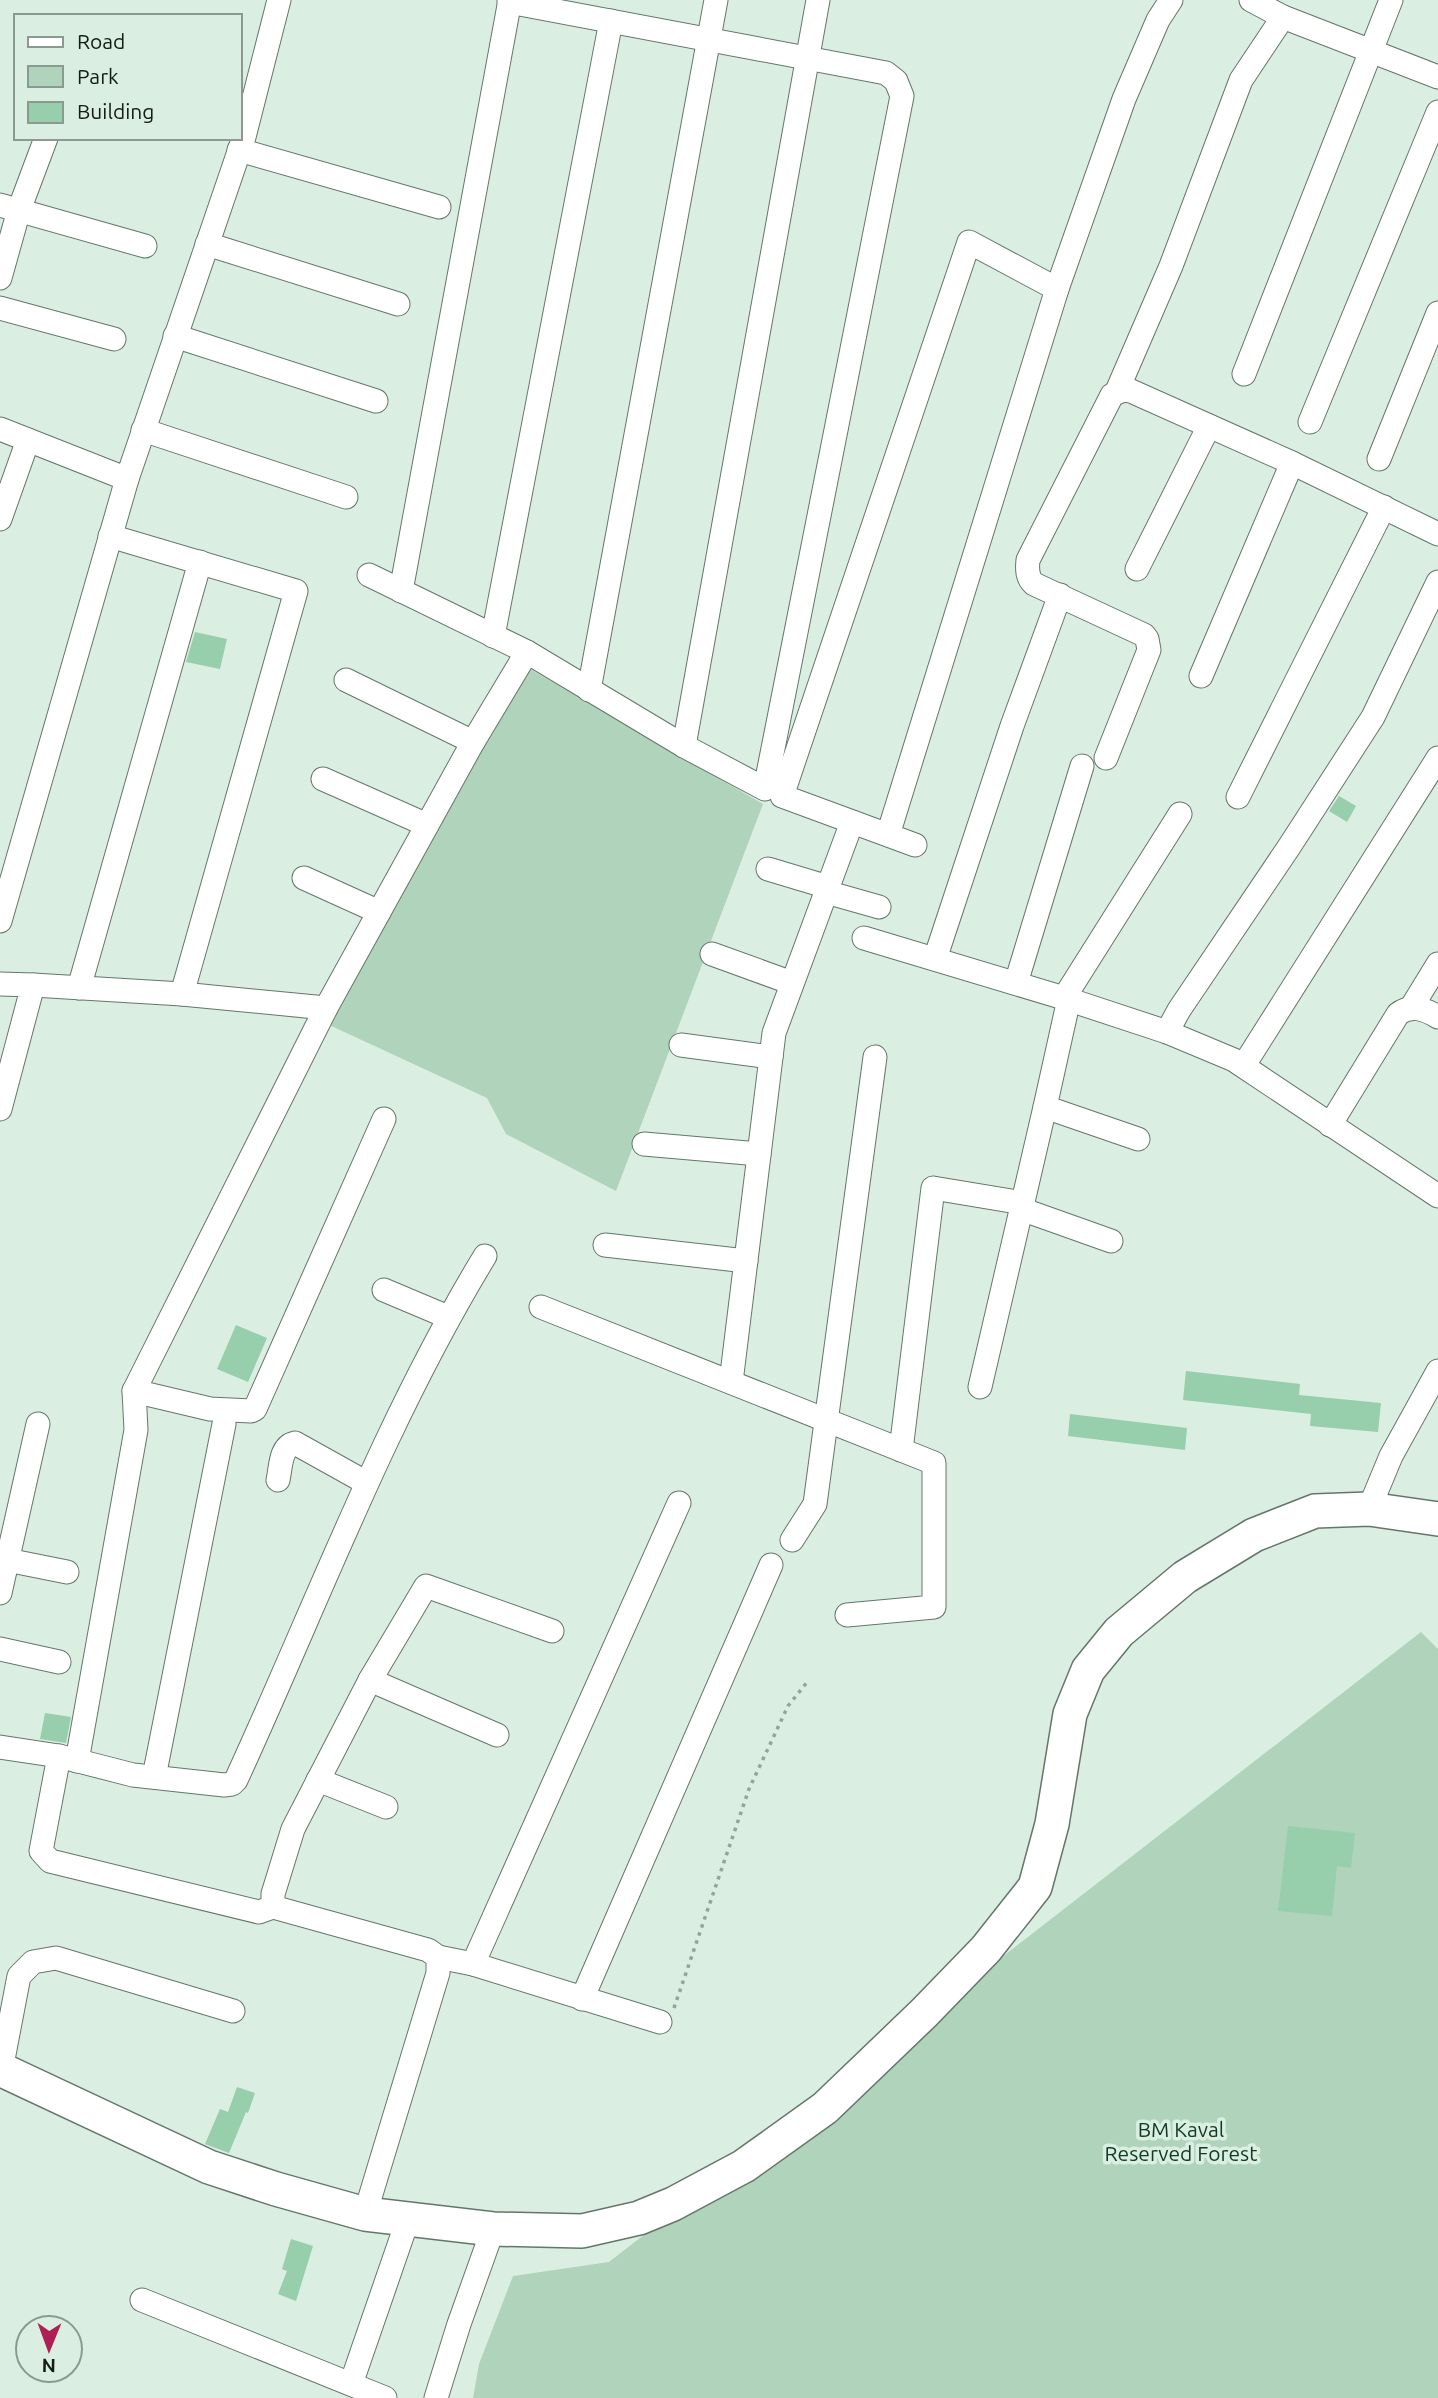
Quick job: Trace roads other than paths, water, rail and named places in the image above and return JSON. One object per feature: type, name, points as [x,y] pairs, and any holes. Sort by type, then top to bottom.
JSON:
[{"type":"main road","points":[[0,2069],[209,2166],[276,2189],[365,2214],[493,2229],[583,2231],[639,2218],[673,2204],[744,2166],[825,2108],[924,2013],[986,1948],[1035,1887],[1052,1824],[1070,1714],[1088,1670],[1119,1632],[1185,1577],[1254,1535],[1315,1511],[1369,1509],[1438,1518]]},
{"type":"street","points":[[242,139],[279,0]]},
{"type":"street","points":[[589,690],[716,0]]},
{"type":"street","points":[[684,746],[818,0]]},
{"type":"street","points":[[888,835],[1056,289],[1124,99],[1158,20],[1171,0]]},
{"type":"street","points":[[1251,0],[1283,17],[1438,77]]},
{"type":"street","points":[[1244,374],[1391,0]]},
{"type":"street","points":[[369,575],[401,591],[493,636],[527,652],[684,746],[765,789],[902,96],[896,81],[886,73],[509,1],[401,591]]},
{"type":"street","points":[[1106,758],[1149,645],[1144,635],[1030,580],[1028,560],[1116,391],[1171,266],[1241,80],[1283,17]]},
{"type":"street","points":[[493,636],[611,21]]},
{"type":"street","points":[[1310,422],[1438,112]]},
{"type":"street","points":[[0,278],[9,208],[45,140]]},
{"type":"street","points":[[0,920],[127,479],[242,140]]},
{"type":"street","points":[[239,150],[439,207]]},
{"type":"street","points":[[9,208],[145,246]]},
{"type":"street","points":[[915,845],[782,796],[969,242],[1056,289]]},
{"type":"street","points":[[207,244],[398,303]]},
{"type":"street","points":[[0,308],[114,339]]},
{"type":"street","points":[[1379,459],[1438,313]]},
{"type":"street","points":[[176,336],[376,401]]},
{"type":"street","points":[[1116,391],[1131,391],[1292,463],[1438,534]]},
{"type":"street","points":[[1137,569],[1209,426]]},
{"type":"street","points":[[0,429],[127,479]]},
{"type":"street","points":[[144,430],[346,497]]},
{"type":"street","points":[[0,519],[28,440]]},
{"type":"street","points":[[1202,677],[1292,463]]},
{"type":"street","points":[[1238,797],[1384,507]]},
{"type":"street","points":[[110,536],[296,590],[182,994]]},
{"type":"street","points":[[79,988],[200,562]]},
{"type":"street","points":[[1167,1032],[1373,717],[1438,582]]},
{"type":"street","points":[[934,959],[1012,726],[1060,595]]},
{"type":"street","points":[[527,652],[427,825],[327,1008],[134,1391],[136,1430],[68,1758],[41,1851],[50,1861],[259,1912],[273,1908],[428,1950],[438,1957],[473,1964],[660,2022]]},
{"type":"street","points":[[346,680],[474,742]]},
{"type":"street","points":[[1244,1065],[1438,758]]},
{"type":"street","points":[[1016,983],[1082,766]]},
{"type":"street","points":[[323,779],[427,825]]},
{"type":"street","points":[[980,1387],[1045,1107],[1066,999],[1180,814]]},
{"type":"street","points":[[731,1382],[774,1033],[852,822]]},
{"type":"street","points":[[768,869],[879,907]]},
{"type":"street","points":[[304,878],[379,912]]},
{"type":"street","points":[[864,938],[1167,1032],[1244,1065],[1438,1196]]},
{"type":"street","points":[[712,954],[792,983]]},
{"type":"street","points":[[1410,1008],[1438,964]]},
{"type":"street","points":[[0,984],[182,994],[327,1008]]},
{"type":"street","points":[[0,1109],[33,985]]},
{"type":"street","points":[[1330,1125],[1398,1014],[1410,1008],[1428,1011],[1438,1017]]},
{"type":"street","points":[[681,1045],[771,1057]]},
{"type":"street","points":[[792,1540],[815,1504],[875,1057]]},
{"type":"street","points":[[1045,1107],[1138,1139]]},
{"type":"street","points":[[134,1391],[210,1409],[255,1409],[384,1119]]},
{"type":"street","points":[[644,1144],[759,1154]]},
{"type":"street","points":[[901,1450],[933,1188],[1022,1206],[1111,1241]]},
{"type":"street","points":[[605,1245],[746,1261]]},
{"type":"street","points":[[0,1747],[68,1758],[154,1777],[224,1785],[232,1784],[236,1780],[365,1482],[448,1317],[485,1256]]},
{"type":"street","points":[[384,1290],[448,1317]]},
{"type":"street","points":[[541,1307],[934,1463],[934,1607],[847,1615]]},
{"type":"street","points":[[1369,1509],[1387,1466],[1438,1371]]},
{"type":"street","points":[[0,1593],[37,1424]]},
{"type":"street","points":[[154,1777],[224,1424]]},
{"type":"street","points":[[278,1480],[285,1447],[296,1443],[365,1482]]},
{"type":"street","points":[[473,1964],[679,1503]]},
{"type":"street","points":[[7,1560],[67,1572]]},
{"type":"street","points":[[582,1999],[771,1565]]},
{"type":"street","points":[[273,1908],[273,1894],[293,1829],[370,1680],[426,1586],[552,1631]]},
{"type":"street","points":[[0,1649],[59,1662]]},
{"type":"street","points":[[370,1680],[497,1735]]},
{"type":"street","points":[[318,1780],[386,1807]]},
{"type":"street","points":[[365,2214],[438,1973],[438,1957]]},
{"type":"street","points":[[0,2069],[19,1976],[33,1962],[56,1958],[233,2011]]},
{"type":"street","points":[[351,2384],[408,2219]]},
{"type":"street","points":[[436,2398],[458,2324],[493,2229]]},
{"type":"street","points":[[142,2300],[385,2398]]},
{"type":"park label","name":"BM Kaval Reserved Forest","points":[[1181,2142]]}]
